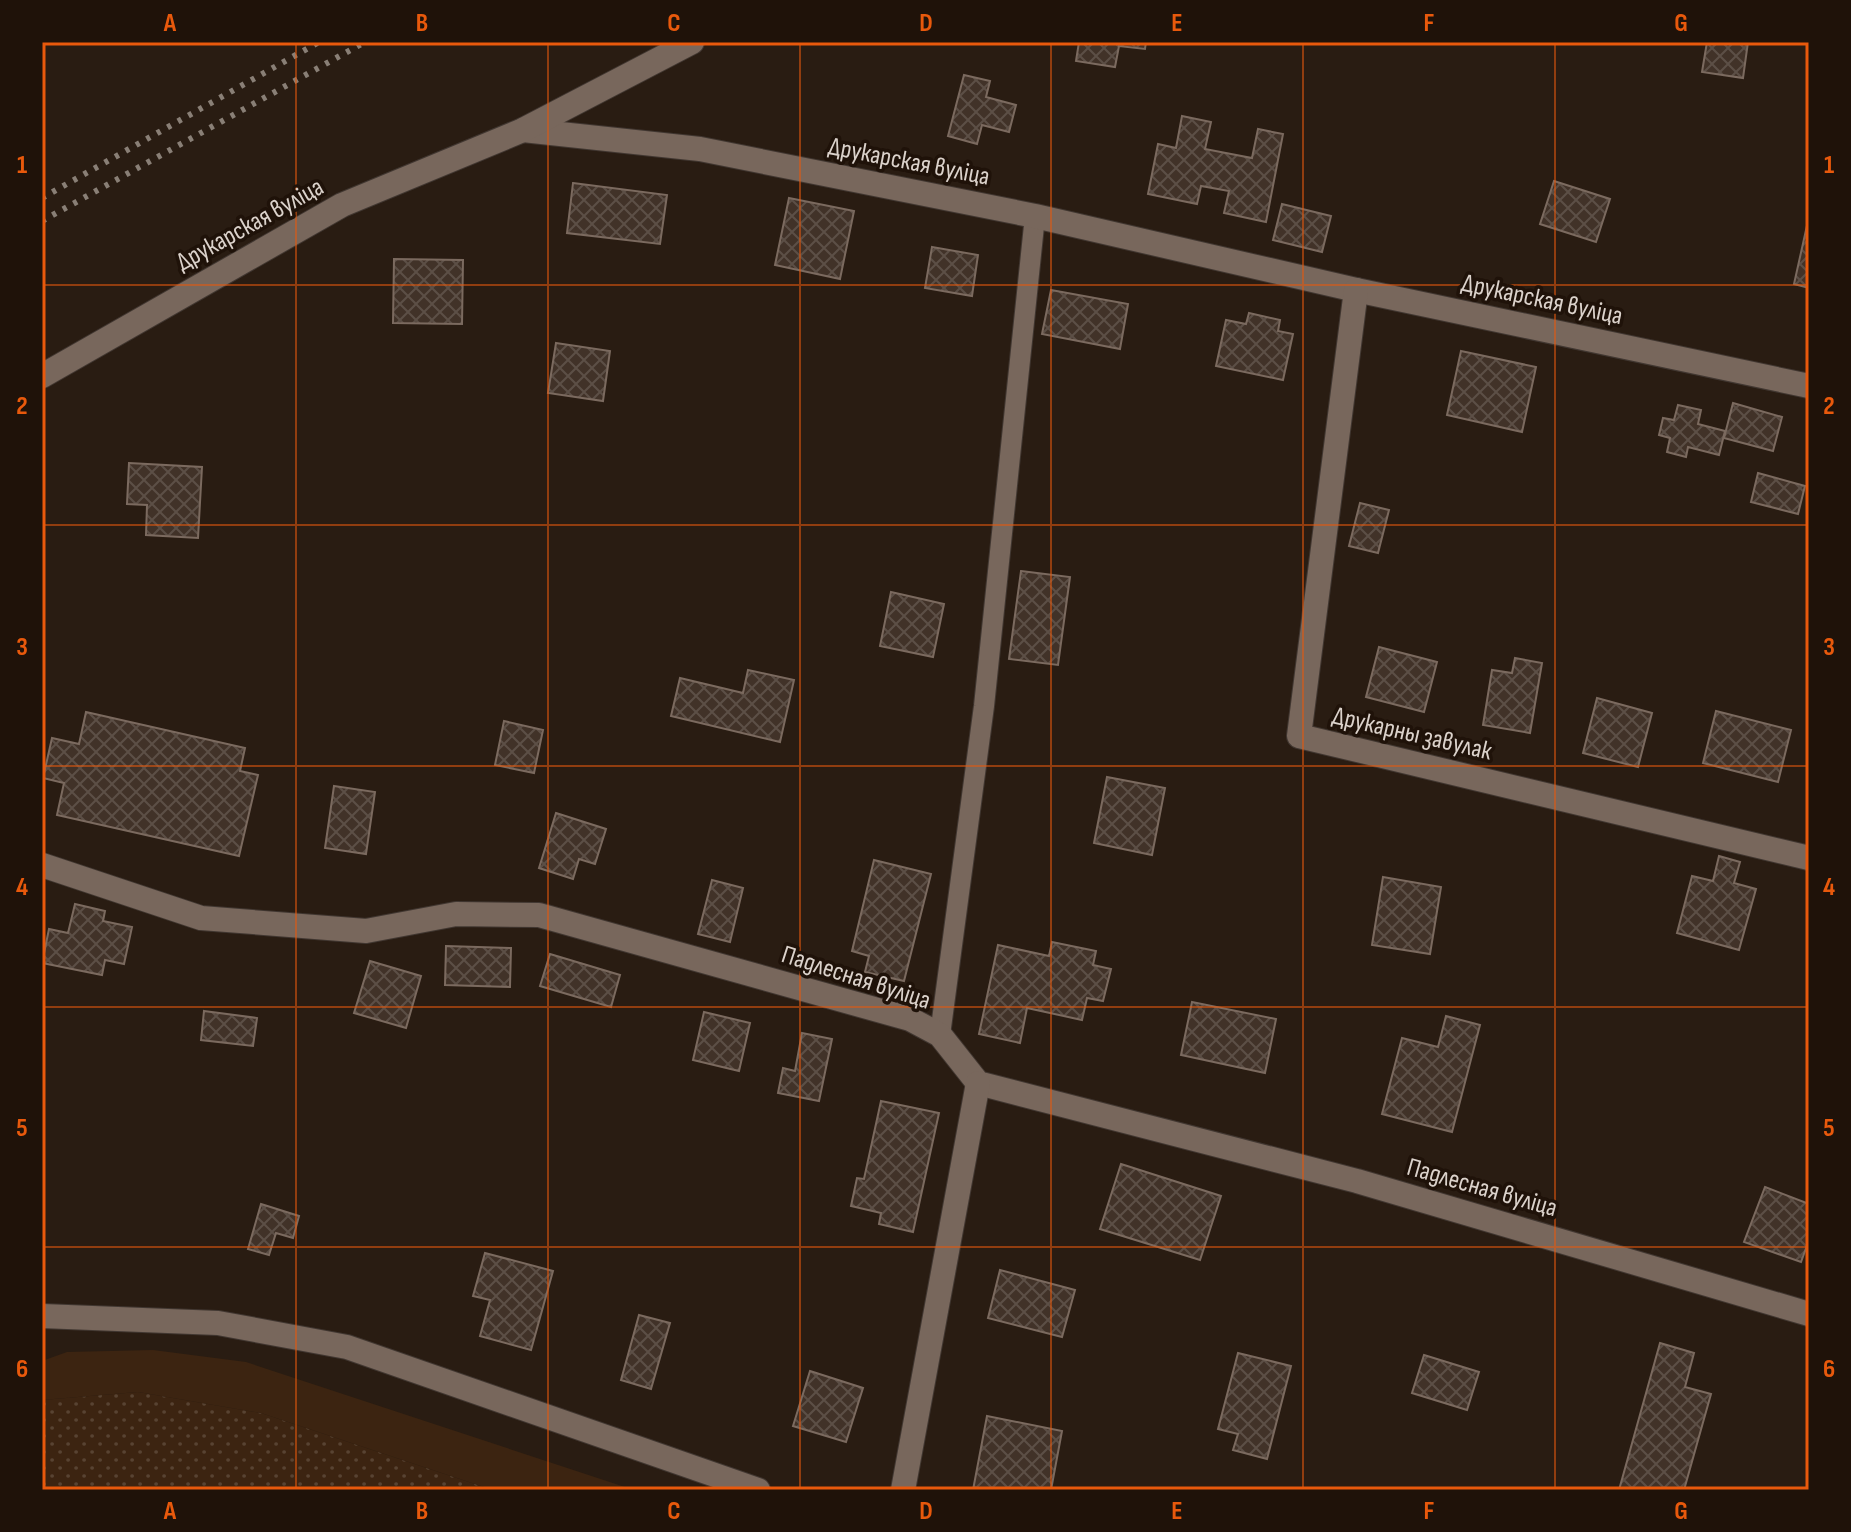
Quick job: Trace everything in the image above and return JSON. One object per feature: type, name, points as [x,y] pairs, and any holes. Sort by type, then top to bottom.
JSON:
[{"type":"street","points":[[523,130],[692,42]]},
{"type":"street","name":"Друкарская вуліца","points":[[42,376],[342,205],[523,130],[700,149],[1035,216],[1356,290],[1809,386]]},
{"type":"street","name":"Друкарны завулак","points":[[1356,290],[1299,736],[1809,858]]},
{"type":"street","name":"Падлесная вуліца","points":[[42,865],[201,918],[366,931],[456,914],[539,915],[910,1019],[940,1035],[978,1083],[1357,1181],[1809,1314]]},
{"type":"street","points":[[903,1490],[978,1083]]},
{"type":"street","points":[[42,1316],[218,1323],[347,1347],[758,1490]]},
{"type":"lane","points":[[940,1035],[984,706],[1035,216]]},
{"type":"shaded area","points":[[153,1350],[246,1362],[634,1490],[493,1490],[261,1413],[138,1392],[42,1400],[42,1361],[67,1352]]},
{"type":"shaded area","points":[[138,1392],[261,1413],[493,1490],[42,1490],[42,1400]]},
{"type":"building","points":[[1079,42],[1146,42],[1145,49],[1119,46],[1115,67],[1076,61]]},
{"type":"building","points":[[1707,42],[1748,42],[1743,78],[1702,72]]},
{"type":"building","points":[[964,75],[990,81],[986,97],[1016,105],[1009,132],[982,125],[977,144],[948,136]]},
{"type":"building","points":[[1182,116],[1211,122],[1205,149],[1252,158],[1258,129],[1283,134],[1266,222],[1224,213],[1229,191],[1201,186],[1197,204],[1148,194],[1158,144],[1176,148]]},
{"type":"building","points":[[1554,181],[1610,199],[1596,242],[1540,224]]},
{"type":"building","points":[[573,183],[667,195],[660,244],[567,233]]},
{"type":"building","points":[[789,198],[854,211],[840,279],[775,265]]},
{"type":"building","points":[[1282,204],[1331,216],[1322,252],[1273,240]]},
{"type":"building","points":[[1809,221],[1809,288],[1794,284]]},
{"type":"building","points":[[932,247],[978,255],[972,296],[925,288]]},
{"type":"building","points":[[394,259],[463,260],[462,324],[393,323]]},
{"type":"building","points":[[1051,290],[1128,304],[1120,349],[1042,334]]},
{"type":"building","points":[[1249,313],[1280,320],[1278,331],[1293,334],[1283,380],[1216,366],[1226,320],[1246,324]]},
{"type":"building","points":[[556,343],[610,351],[603,401],[548,393]]},
{"type":"building","points":[[1461,351],[1536,367],[1522,432],[1447,415]]},
{"type":"building","points":[[1733,403],[1782,417],[1773,451],[1724,438]]},
{"type":"building","points":[[1678,405],[1701,410],[1698,424],[1725,431],[1719,455],[1688,447],[1686,457],[1667,452],[1670,438],[1659,435],[1663,418],[1674,420]]},
{"type":"building","points":[[129,463],[202,467],[198,538],[146,535],[147,505],[127,504]]},
{"type":"building","points":[[1758,473],[1805,486],[1798,514],[1751,502]]},
{"type":"building","points":[[1360,503],[1389,510],[1378,553],[1349,546]]},
{"type":"building","points":[[1021,571],[1070,577],[1058,665],[1009,659]]},
{"type":"building","points":[[891,592],[944,604],[933,657],[880,646]]},
{"type":"building","points":[[1379,647],[1437,662],[1424,712],[1366,697]]},
{"type":"building","points":[[1515,658],[1542,663],[1530,733],[1483,725],[1492,670],[1512,673]]},
{"type":"building","points":[[748,670],[794,680],[780,742],[671,716],[680,678],[743,693]]},
{"type":"building","points":[[1597,698],[1652,713],[1638,767],[1583,753]]},
{"type":"building","points":[[1716,711],[1791,730],[1778,782],[1703,763]]},
{"type":"building","points":[[86,712],[245,748],[240,771],[258,775],[239,856],[57,815],[64,783],[43,778],[52,738],[79,744]]},
{"type":"building","points":[[504,721],[543,730],[534,773],[495,765]]},
{"type":"building","points":[[1107,777],[1165,788],[1152,855],[1094,843]]},
{"type":"building","points":[[334,786],[375,792],[366,854],[325,848]]},
{"type":"building","points":[[556,813],[606,829],[595,864],[579,859],[573,879],[539,868]]},
{"type":"building","points":[[1719,856],[1740,862],[1734,883],[1756,889],[1739,950],[1677,933],[1692,876],[1713,881]]},
{"type":"building","points":[[874,860],[931,874],[904,981],[865,972],[869,956],[852,951]]},
{"type":"building","points":[[1383,877],[1441,887],[1430,954],[1372,945]]},
{"type":"building","points":[[712,880],[743,888],[730,942],[698,934]]},
{"type":"building","points":[[75,904],[105,911],[103,921],[132,927],[124,964],[105,960],[102,975],[42,963],[49,929],[68,933]]},
{"type":"building","points":[[1052,942],[1096,951],[1093,965],[1111,969],[1103,1001],[1087,998],[1082,1020],[1027,1008],[1020,1043],[979,1034],[998,945],[1049,956]]},
{"type":"building","points":[[446,946],[511,948],[510,987],[445,985]]},
{"type":"building","points":[[550,954],[620,975],[611,1007],[540,986]]},
{"type":"building","points":[[370,961],[421,976],[406,1028],[354,1013]]},
{"type":"building","points":[[1192,1002],[1276,1019],[1265,1073],[1181,1055]]},
{"type":"building","points":[[204,1011],[257,1018],[253,1046],[201,1040]]},
{"type":"building","points":[[704,1012],[750,1023],[739,1071],[693,1060]]},
{"type":"building","points":[[1446,1016],[1480,1025],[1452,1132],[1382,1114],[1402,1038],[1438,1047]]},
{"type":"building","points":[[802,1033],[832,1039],[819,1101],[778,1093],[783,1068],[795,1071]]},
{"type":"building","points":[[881,1101],[939,1113],[913,1232],[879,1224],[881,1213],[851,1206],[857,1178],[864,1179]]},
{"type":"building","points":[[1121,1164],[1221,1196],[1200,1260],[1100,1229]]},
{"type":"building","points":[[1765,1187],[1809,1204],[1809,1240],[1801,1262],[1744,1242]]},
{"type":"building","points":[[261,1204],[299,1216],[293,1238],[276,1233],[269,1255],[248,1249]]},
{"type":"building","points":[[485,1253],[553,1271],[531,1350],[480,1336],[490,1300],[473,1296]]},
{"type":"building","points":[[1000,1270],[1075,1290],[1062,1337],[988,1318]]},
{"type":"building","points":[[639,1315],[670,1323],[651,1389],[621,1380]]},
{"type":"building","points":[[1660,1343],[1694,1353],[1685,1387],[1711,1394],[1684,1490],[1619,1490]]},
{"type":"building","points":[[1238,1353],[1291,1366],[1267,1459],[1233,1450],[1238,1434],[1218,1429]]},
{"type":"building","points":[[1424,1355],[1479,1372],[1467,1410],[1412,1393]]},
{"type":"building","points":[[810,1371],[863,1388],[846,1442],[793,1426]]},
{"type":"building","points":[[987,1416],[1062,1431],[1051,1490],[973,1490]]},
{"type":"railway","points":[[42,198],[319,42]]},
{"type":"railway","points":[[42,221],[365,42]]}]
